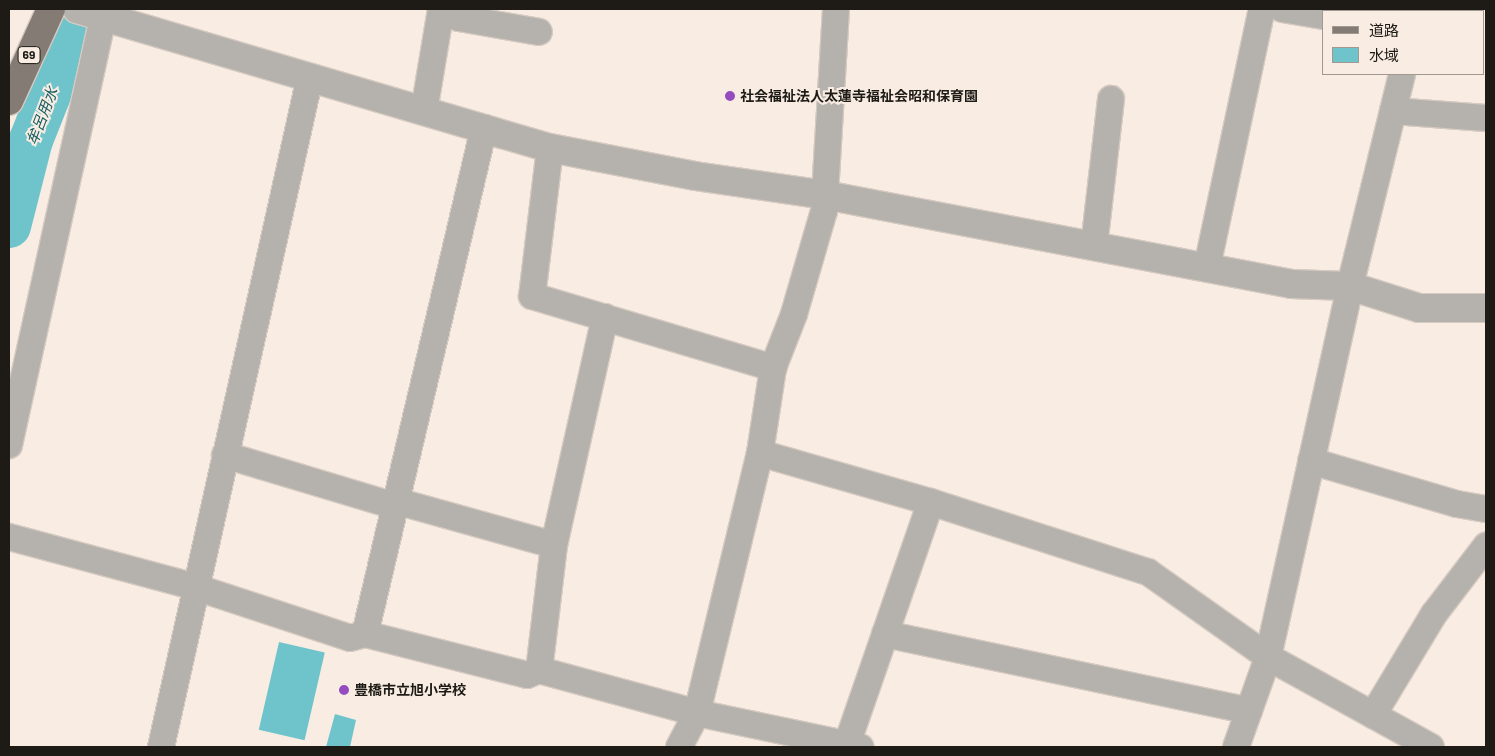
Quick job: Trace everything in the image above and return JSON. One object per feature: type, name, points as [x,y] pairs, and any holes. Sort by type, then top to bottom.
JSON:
[{"type":"main road","name":"69","points":[[9,101],[67,11]]},
{"type":"street","points":[[679,747],[697,714],[760,453],[773,368],[794,314],[824,211],[836,9]]},
{"type":"street","points":[[1207,267],[1262,9]]},
{"type":"street","points":[[1282,9],[1319,13]]},
{"type":"street","points":[[424,111],[432,78],[441,10],[459,18],[539,32]]},
{"type":"street","points":[[9,445],[67,11],[310,77],[550,148],[695,176],[825,195],[1291,284],[1350,286],[1419,308],[1486,308]]},
{"type":"street","points":[[1236,747],[1268,658],[1350,286],[1402,75]]},
{"type":"street","points":[[161,747],[195,587],[310,77]]},
{"type":"street","points":[[1094,246],[1111,99]]},
{"type":"street","points":[[1393,111],[1486,118]]},
{"type":"street","points":[[364,634],[484,128]]},
{"type":"street","points":[[550,148],[532,296],[773,368]]},
{"type":"street","points":[[539,670],[554,545],[605,317]]},
{"type":"street","points":[[760,453],[931,502],[1148,572],[1268,658],[1431,747]]},
{"type":"street","points":[[226,455],[395,503],[554,545]]},
{"type":"street","points":[[1311,461],[1457,504],[1486,509]]},
{"type":"street","points":[[9,537],[195,587],[350,638],[364,634],[527,674],[539,670],[697,714],[851,746],[885,634],[931,502]]},
{"type":"street","points":[[1373,715],[1434,614],[1486,546]]},
{"type":"street","points":[[885,634],[1249,712]]},
{"type":"water","points":[[279,642],[325,653],[305,740],[259,730]]},
{"type":"water","points":[[335,714],[356,720],[350,747],[326,747]]},
{"type":"waterway","name":"牟呂用水","points":[[9,226],[31,140],[83,9]]},
{"type":"place","name":"社会福祉法人太蓮寺福祉会昭和保育園","points":[[730,96]]},
{"type":"place","name":"豊橋市立旭小学校","points":[[344,690]]}]
